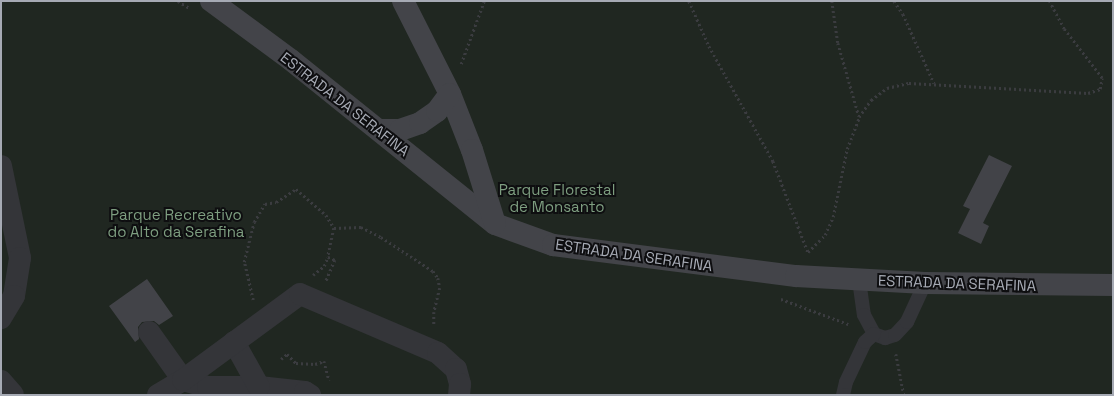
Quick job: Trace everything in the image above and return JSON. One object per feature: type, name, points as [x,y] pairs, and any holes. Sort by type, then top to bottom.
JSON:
[{"type":"street","name":"ESTRADA DA SERAFINA","points":[[212,1],[379,130],[495,224],[560,246],[796,276],[925,283],[1113,285]]},
{"type":"street","points":[[403,1],[450,94],[472,150],[495,224]]},
{"type":"street","points":[[379,130],[400,130],[420,123],[437,111],[450,94]]},
{"type":"street","points":[[1,166],[20,258],[14,296],[1,318]]},
{"type":"street","points":[[158,395],[183,380],[300,294],[438,353],[456,369],[460,384],[459,395]]},
{"type":"street","points":[[150,332],[183,380],[208,387],[259,387],[305,392],[310,395]]},
{"type":"street","points":[[242,336],[259,387]]},
{"type":"street","points":[[1,381],[13,395]]},
{"type":"lane","points":[[859,280],[864,315],[874,334],[885,338],[895,335],[907,322],[925,283]]},
{"type":"lane","points":[[844,395],[846,382],[865,342],[874,334]]},
{"type":"path","points":[[450,94],[484,1]]},
{"type":"path","points":[[689,1],[709,46],[773,161],[808,252]]},
{"type":"path","points":[[832,1],[838,43],[859,117]]},
{"type":"path","points":[[894,1],[903,14],[934,83]]},
{"type":"path","points":[[796,276],[798,259],[808,252],[825,235],[833,217],[847,149],[859,117],[871,100],[887,88],[909,82],[1088,93],[1100,89],[1102,78],[1064,28],[1049,1]]},
{"type":"path","points":[[242,336],[253,304],[244,262],[248,240],[265,204],[276,202],[296,189],[326,215],[334,228],[328,257],[336,260],[317,300]]},
{"type":"path","points":[[334,228],[361,227],[381,237],[433,271],[438,278],[440,288],[434,312],[431,342],[438,353]]},
{"type":"path","points":[[793,303],[874,334]]},
{"type":"path","points":[[281,359],[287,354],[296,363],[305,364],[324,360],[329,380]]},
{"type":"path","points":[[896,357],[904,395]]},
{"type":"green space","name":"Parque Florestal de Monsanto","points":[[1,1],[1113,1],[1113,395],[1,395]]},
{"type":"building","points":[[989,155],[1012,166],[983,223],[989,226],[981,244],[958,233],[970,209],[963,206]]},
{"type":"building","points":[[147,279],[173,316],[159,325],[154,321],[142,322],[138,327],[139,339],[135,342],[109,306]]},
{"type":"park label","name":"Parque Recreativo do Alto da Serafina","points":[[176,222]]}]
